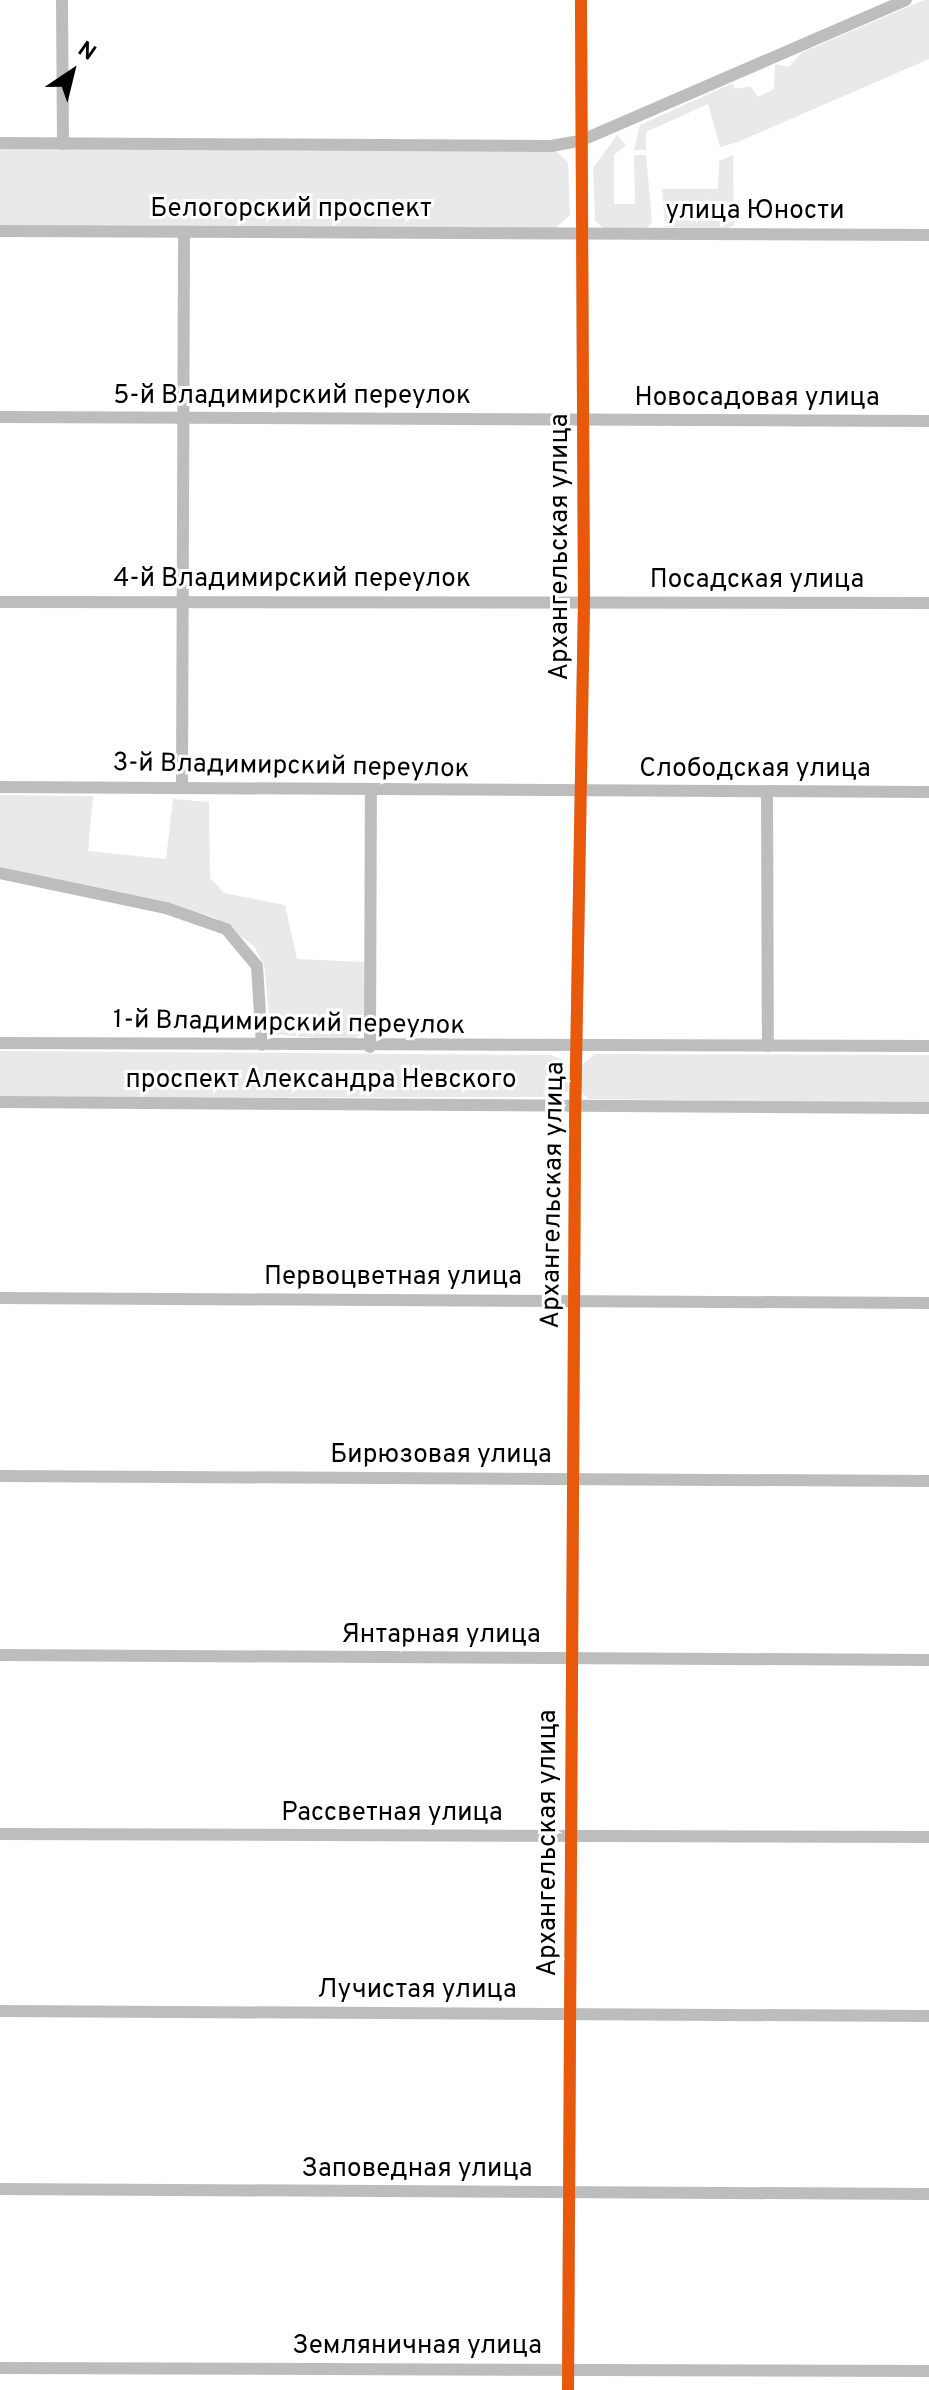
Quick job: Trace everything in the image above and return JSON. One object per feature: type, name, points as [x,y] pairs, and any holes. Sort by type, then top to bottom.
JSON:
[{"type":"street","points":[[62,0],[63,144]]},
{"type":"street","name":"Архангельская улица","points":[[568,2390],[573,1300],[584,602],[581,0]]},
{"type":"street","points":[[0,143],[551,146],[580,141],[906,0]]},
{"type":"street","name":"Белогорский проспект","points":[[0,231],[582,234]]},
{"type":"street","points":[[182,787],[184,232]]},
{"type":"street","name":"улица Юности","points":[[582,234],[929,235]]},
{"type":"street","name":"5-й Владимирский переулок","points":[[0,417],[584,421]]},
{"type":"street","name":"Новосадовая улица","points":[[584,421],[929,421]]},
{"type":"street","name":"4-й Владимирский переулок","points":[[0,602],[584,602]]},
{"type":"street","name":"Посадская улица","points":[[584,602],[929,603]]},
{"type":"street","name":"3-й Владимирский переулок","points":[[0,787],[582,791]]},
{"type":"street","points":[[370,1047],[371,791]]},
{"type":"street","name":"Слободская улица","points":[[582,791],[767,794],[929,792]]},
{"type":"street","points":[[767,794],[768,1046]]},
{"type":"street","points":[[0,873],[166,908],[226,929],[257,966],[262,1045]]},
{"type":"street","name":"1-й Владимирский переулок","points":[[0,1043],[578,1048]]},
{"type":"street","points":[[578,1048],[929,1046]]},
{"type":"street","name":"проспект Александра Невского","points":[[0,1102],[575,1103],[929,1108]]},
{"type":"street","name":"Первоцветная улица","points":[[0,1298],[929,1303]]},
{"type":"street","name":"Бирюзовая улица","points":[[0,1476],[929,1481]]},
{"type":"street","name":"Янтарная улица","points":[[0,1655],[929,1660]]},
{"type":"street","name":"Рассветная улица","points":[[0,1834],[929,1837]]},
{"type":"street","name":"Лучистая улица","points":[[0,2011],[929,2016]]},
{"type":"street","name":"Заповедная улица","points":[[0,2189],[929,2194]]},
{"type":"street","name":"Земляничная улица","points":[[0,2368],[929,2371]]},
{"type":"shaded area","points":[[929,0],[929,59],[738,142],[720,147],[708,104],[646,132],[646,150],[634,150],[640,125],[733,83],[735,89],[750,86],[758,97],[774,89],[775,64],[789,67],[801,53]]},
{"type":"shaded area","points":[[617,135],[626,145],[614,155],[614,204],[635,204],[634,155],[646,155],[652,222],[645,230],[604,229],[595,221],[593,168]]},
{"type":"shaded area","points":[[0,147],[555,150],[568,162],[570,215],[556,228],[0,226]]},
{"type":"shaded area","points":[[733,155],[734,225],[728,229],[665,227],[662,189],[718,189],[719,161]]},
{"type":"shaded area","points":[[0,795],[93,796],[88,851],[166,859],[173,799],[209,802],[210,878],[224,893],[285,905],[297,959],[365,962],[364,1026],[359,1036],[350,1041],[271,1034],[264,965],[254,946],[214,917],[0,867]]},
{"type":"shaded area","points":[[0,1051],[551,1055],[565,1061],[569,1090],[558,1097],[0,1098]]},
{"type":"shaded area","points":[[594,1054],[929,1055],[929,1103],[589,1099],[580,1091],[582,1065]]},
{"type":"cycle path","points":[[568,2390],[575,1123],[584,602],[581,0]]}]
